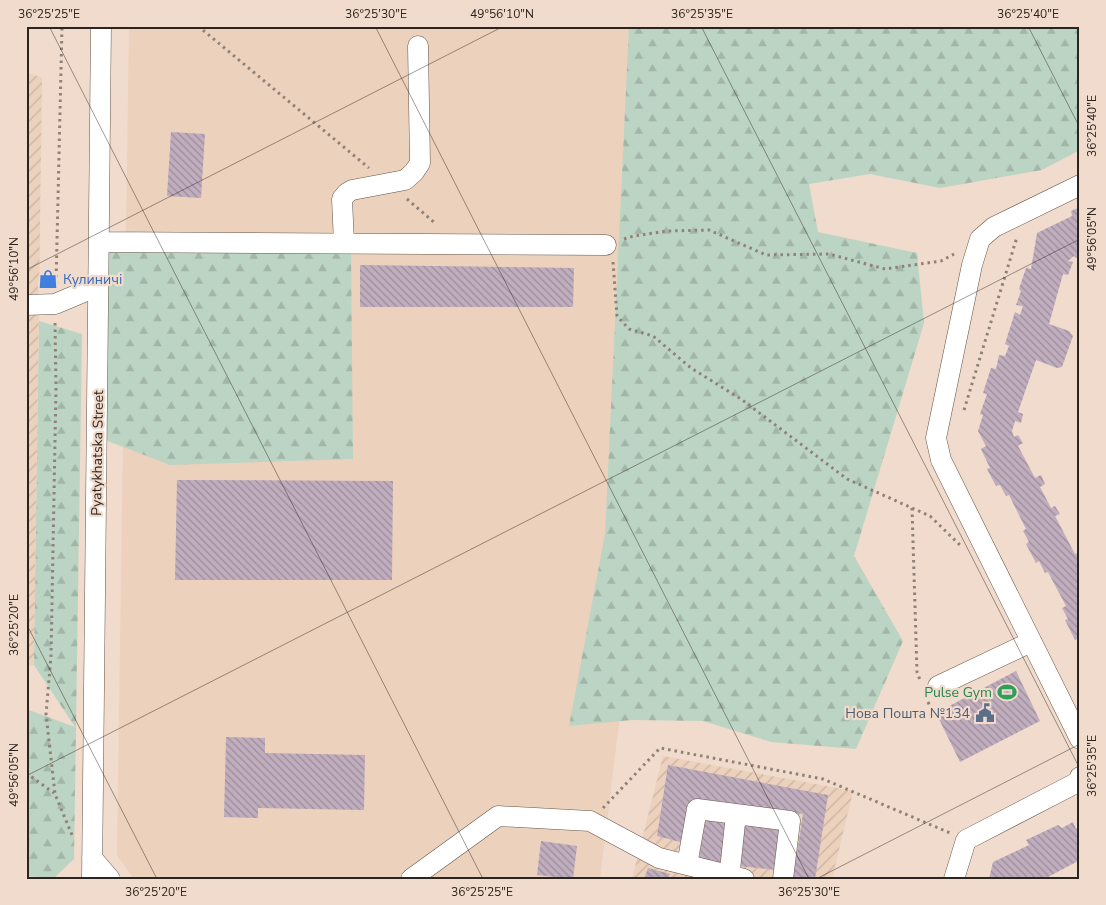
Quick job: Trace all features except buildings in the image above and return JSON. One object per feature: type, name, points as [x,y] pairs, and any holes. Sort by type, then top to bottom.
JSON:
[{"type":"street","name":"Pyatykhatska Street","points":[[92,879],[101,26]]},
{"type":"street","points":[[344,243],[342,199],[346,193],[352,190],[405,180],[420,163],[418,46]]},
{"type":"street","points":[[1080,185],[994,227],[980,239],[972,265],[936,438],[941,460],[1080,739]]},
{"type":"street","points":[[99,242],[606,245]]},
{"type":"street","points":[[26,305],[55,304],[98,286]]},
{"type":"street","points":[[929,688],[1032,642]]},
{"type":"street","points":[[954,879],[966,840],[1079,780]]},
{"type":"street","points":[[680,869],[697,809],[790,821],[783,879]]},
{"type":"street","points":[[411,879],[498,816],[590,821],[680,869],[734,878],[736,814]]},
{"type":"street","points":[[92,858],[110,879]]},
{"type":"path","points":[[62,26],[55,304],[56,386],[51,636],[46,714],[55,794],[73,838]]},
{"type":"path","points":[[198,26],[371,170]]},
{"type":"path","points":[[401,194],[461,244]]},
{"type":"path","points":[[606,245],[634,236],[659,232],[709,230],[766,255],[829,254],[885,269],[942,261],[980,239]]},
{"type":"path","points":[[961,419],[1019,231]]},
{"type":"path","points":[[606,245],[612,248],[617,316],[629,329],[653,336],[690,368],[741,399],[847,480],[930,516],[967,552]]},
{"type":"path","points":[[912,508],[917,672],[929,688],[934,715]]},
{"type":"path","points":[[590,821],[660,748],[823,779],[966,840]]},
{"type":"path","points":[[26,773],[55,794]]},
{"type":"shaded area","points":[[129,26],[649,26],[625,674],[600,879],[134,879],[117,855]]},
{"type":"shaded area","points":[[26,72],[42,78],[34,665],[26,666]]},
{"type":"shaded area","points":[[663,756],[853,791],[832,879],[632,879]]},
{"type":"green space","points":[[629,26],[1080,26],[1080,150],[1042,170],[940,188],[870,174],[809,184],[818,232],[917,253],[924,323],[854,556],[903,641],[856,749],[771,742],[703,721],[632,720],[569,726],[605,534]]},
{"type":"green space","points":[[99,242],[351,248],[353,459],[170,465],[105,440]]},
{"type":"green space","points":[[39,321],[82,334],[74,859],[54,878],[26,876],[26,709],[75,727],[34,665]]},
{"type":"place","name":"Кулиничі","points":[[48,279]]},
{"type":"place","name":"Pulse Gym","points":[[1007,692]]},
{"type":"place","name":"Нова Пошта №134","points":[[985,713]]}]
